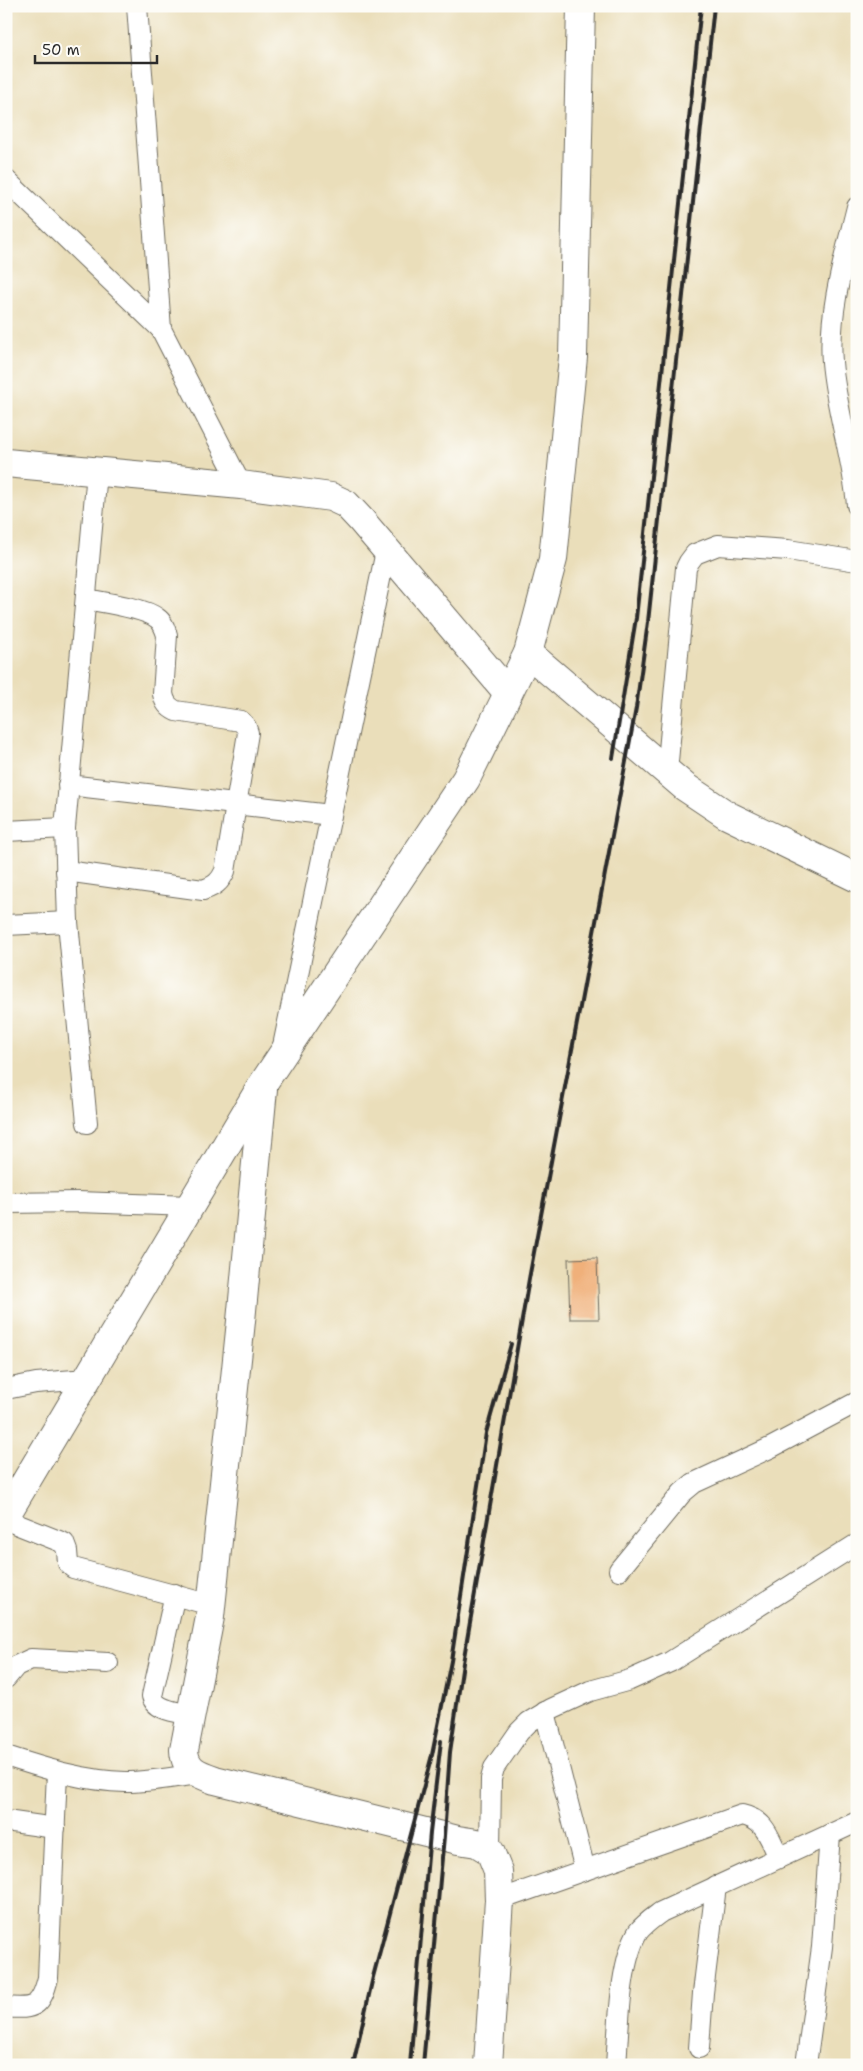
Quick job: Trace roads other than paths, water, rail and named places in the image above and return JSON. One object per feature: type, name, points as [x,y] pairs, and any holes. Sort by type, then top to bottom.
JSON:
[{"type":"street","points":[[137,6],[161,329]]},
{"type":"street","points":[[6,1515],[264,1082],[466,779],[528,653],[553,558],[573,357],[581,6]]},
{"type":"street","points":[[6,180],[161,329],[241,485]]},
{"type":"street","points":[[857,207],[836,305],[832,360],[844,435],[851,461],[857,505]]},
{"type":"street","points":[[6,463],[241,485],[331,496],[346,504],[508,693]]},
{"type":"street","points":[[87,1123],[68,922],[65,828],[98,472]]},
{"type":"street","points":[[667,772],[686,578],[689,562],[696,554],[718,545],[788,550],[857,561]]},
{"type":"street","points":[[281,1056],[386,551]]},
{"type":"street","points":[[66,871],[203,890],[213,887],[221,880],[225,871],[248,733],[241,721],[176,711],[169,708],[164,702],[167,635],[164,626],[158,618],[148,613],[86,599]]},
{"type":"street","points":[[528,653],[685,787],[727,815],[857,878]]},
{"type":"street","points":[[68,785],[331,815]]},
{"type":"street","points":[[6,830],[65,828]]},
{"type":"street","points":[[6,925],[68,922]]},
{"type":"street","points":[[264,1082],[242,1321],[211,1605],[184,1750],[185,1758],[188,1766],[198,1774],[224,1782],[458,1840],[478,1843],[490,1851]]},
{"type":"street","points":[[6,1203],[78,1202],[190,1206]]},
{"type":"street","points":[[6,1389],[36,1383],[87,1379]]},
{"type":"street","points":[[619,1570],[682,1493],[694,1483],[772,1448],[857,1402]]},
{"type":"street","points":[[6,1520],[64,1543],[67,1550],[68,1563],[73,1568],[211,1605]]},
{"type":"street","points":[[488,2065],[499,1900],[498,1871],[490,1851],[491,1779],[494,1768],[519,1732],[529,1722],[546,1712],[590,1692],[630,1680],[670,1662],[857,1544]]},
{"type":"street","points":[[175,1594],[152,1696],[153,1702],[159,1707],[191,1715]]},
{"type":"street","points":[[6,1678],[16,1666],[31,1659],[108,1663]]},
{"type":"street","points":[[546,1712],[585,1870]]},
{"type":"street","points":[[6,1756],[57,1772],[100,1780],[126,1782],[198,1774]]},
{"type":"street","points":[[6,2007],[22,2009],[39,2003],[44,1996],[48,1978],[57,1772]]},
{"type":"street","points":[[499,1900],[742,1814],[756,1819],[762,1826],[779,1857]]},
{"type":"street","points":[[6,1821],[55,1828]]},
{"type":"street","points":[[616,2065],[623,1988],[631,1946],[639,1931],[661,1912],[857,1822]]},
{"type":"street","points":[[806,2065],[822,1947],[830,1834]]},
{"type":"street","points":[[699,2048],[703,1993],[716,1886]]},
{"type":"railway","points":[[613,758],[636,618],[701,6]]},
{"type":"railway","points":[[423,2065],[450,1752],[463,1663],[529,1279],[636,708],[648,622],[714,6]]},
{"type":"railway","points":[[353,2065],[373,1977],[432,1755],[451,1661],[486,1433],[511,1344]]},
{"type":"railway","points":[[410,2065],[430,1833],[441,1741]]}]
